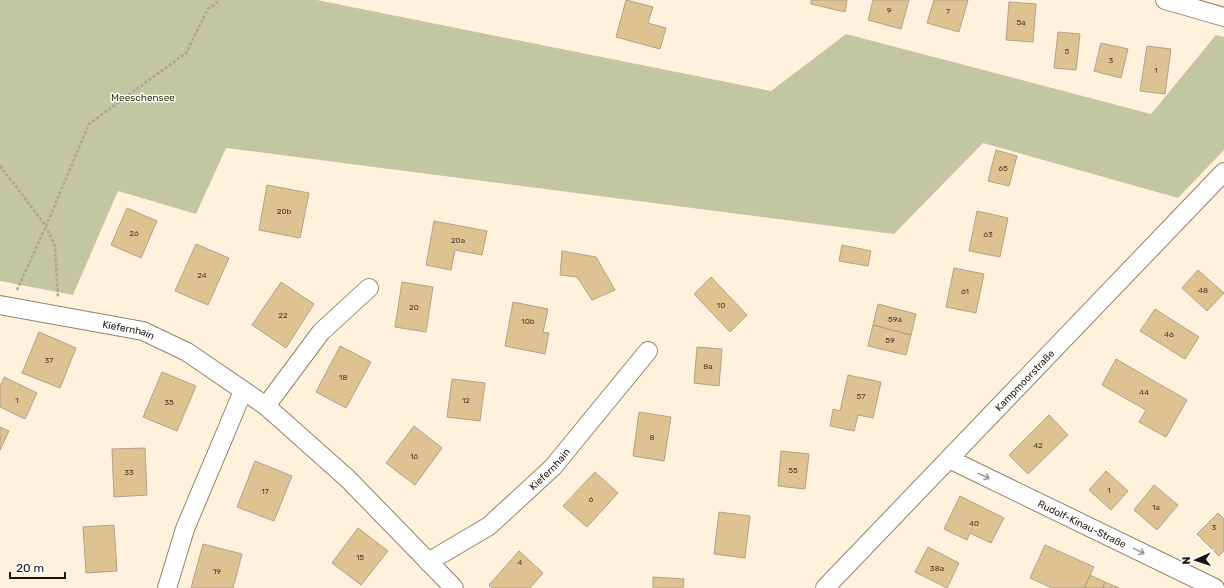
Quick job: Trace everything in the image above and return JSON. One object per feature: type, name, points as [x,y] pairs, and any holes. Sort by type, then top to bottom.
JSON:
[{"type":"street","points":[[1165,0],[1224,16]]},
{"type":"street","name":"Kampmoorstraße","points":[[826,588],[1224,172]]},
{"type":"street","points":[[266,406],[320,332],[369,288]]},
{"type":"street","name":"Kiefernhain","points":[[5,306],[143,331],[187,352],[266,406],[348,479],[428,562],[449,586]]},
{"type":"street","name":"Kiefernhain","points":[[428,562],[489,526],[553,467],[648,350]]},
{"type":"street","points":[[167,588],[185,529],[243,391]]},
{"type":"street","name":"Rudolf-Kinau-Straße","points":[[949,459],[1215,588]]},
{"type":"path","points":[[5,306],[46,226],[89,124],[186,52],[208,9],[220,0]]},
{"type":"path","points":[[0,166],[46,226],[55,246],[59,316]]},
{"type":"green space","name":"Meeschensee","points":[[0,0],[317,0],[771,91],[846,34],[1151,114],[1216,35],[1224,37],[1224,150],[1178,198],[983,143],[894,234],[226,148],[196,214],[118,191],[73,295],[0,281]]},
{"type":"building","points":[[626,0],[653,7],[648,23],[666,28],[660,49],[616,37]]},
{"type":"building","points":[[811,0],[847,0],[845,12],[811,4]]},
{"type":"building","points":[[873,0],[909,0],[901,29],[868,20]]},
{"type":"building","points":[[934,0],[968,0],[959,32],[927,23]]},
{"type":"building","points":[[1009,2],[1036,4],[1033,42],[1006,40]]},
{"type":"building","points":[[1058,32],[1080,34],[1076,70],[1054,68]]},
{"type":"building","points":[[1101,43],[1128,49],[1121,78],[1094,71]]},
{"type":"building","points":[[1147,46],[1171,49],[1165,94],[1140,91]]},
{"type":"building","points":[[996,150],[1017,156],[1009,186],[988,181]]},
{"type":"building","points":[[267,185],[309,193],[300,238],[259,230]]},
{"type":"building","points":[[127,208],[157,221],[141,258],[111,245]]},
{"type":"building","points":[[977,211],[1008,218],[1000,257],[969,251]]},
{"type":"building","points":[[434,221],[487,231],[482,255],[455,250],[451,270],[426,265]]},
{"type":"building","points":[[196,244],[229,258],[208,305],[175,291]]},
{"type":"building","points":[[842,245],[871,251],[868,266],[839,261]]},
{"type":"building","points":[[562,251],[596,257],[615,290],[592,300],[577,277],[560,275]]},
{"type":"building","points":[[954,268],[984,274],[976,313],[946,307]]},
{"type":"building","points":[[1198,270],[1224,293],[1207,311],[1182,288]]},
{"type":"building","points":[[711,277],[747,315],[730,332],[694,294]]},
{"type":"building","points":[[281,282],[314,304],[286,348],[252,325]]},
{"type":"building","points":[[402,282],[433,287],[426,332],[395,327]]},
{"type":"building","points":[[513,302],[548,309],[543,332],[549,333],[545,354],[505,346]]},
{"type":"building","points":[[878,304],[916,314],[911,335],[873,325]]},
{"type":"building","points":[[1155,309],[1199,337],[1185,359],[1140,331]]},
{"type":"building","points":[[873,325],[911,335],[906,355],[868,346]]},
{"type":"building","points":[[39,332],[76,348],[60,388],[22,373]]},
{"type":"building","points":[[340,346],[371,362],[346,408],[316,392]]},
{"type":"building","points":[[697,347],[722,349],[719,386],[694,383]]},
{"type":"building","points":[[1116,359],[1187,400],[1166,437],[1139,422],[1146,410],[1102,385]]},
{"type":"building","points":[[162,372],[196,386],[177,431],[143,417]]},
{"type":"building","points":[[848,375],[881,382],[873,418],[858,415],[854,431],[830,426],[833,409],[840,411]]},
{"type":"building","points":[[4,377],[37,393],[25,419],[0,407],[0,386]]},
{"type":"building","points":[[452,379],[485,383],[480,421],[447,417]]},
{"type":"building","points":[[639,412],[671,417],[664,461],[633,456]]},
{"type":"building","points":[[1049,415],[1068,435],[1028,474],[1009,455]]},
{"type":"building","points":[[414,426],[442,448],[415,485],[386,463]]},
{"type":"building","points":[[0,427],[9,431],[0,450]]},
{"type":"building","points":[[145,448],[147,495],[114,497],[112,449]]},
{"type":"building","points":[[781,451],[809,454],[805,489],[778,486]]},
{"type":"building","points":[[255,461],[292,476],[274,521],[237,507]]},
{"type":"building","points":[[1106,471],[1128,491],[1111,510],[1089,490]]},
{"type":"building","points":[[595,472],[618,493],[587,527],[563,506]]},
{"type":"building","points":[[1154,485],[1178,505],[1157,530],[1134,510]]},
{"type":"building","points":[[960,496],[1004,518],[991,543],[970,533],[967,540],[944,529]]},
{"type":"building","points":[[719,512],[750,516],[745,558],[714,554]]},
{"type":"building","points":[[1218,513],[1224,519],[1224,551],[1219,556],[1197,534]]},
{"type":"building","points":[[114,525],[117,571],[86,573],[83,527]]},
{"type":"building","points":[[358,528],[388,551],[361,585],[332,563]]},
{"type":"building","points":[[203,544],[242,554],[233,588],[191,588]]},
{"type":"building","points":[[1045,545],[1094,567],[1084,588],[1052,588],[1030,578]]},
{"type":"building","points":[[928,547],[959,563],[947,588],[915,572]]},
{"type":"building","points":[[519,551],[543,573],[530,588],[492,588],[489,585]]},
{"type":"building","points":[[1090,575],[1105,582],[1102,588],[1084,588]]},
{"type":"building","points":[[653,577],[684,579],[683,588],[653,588]]},
{"type":"building","points":[[1105,582],[1119,588],[1102,588]]}]
